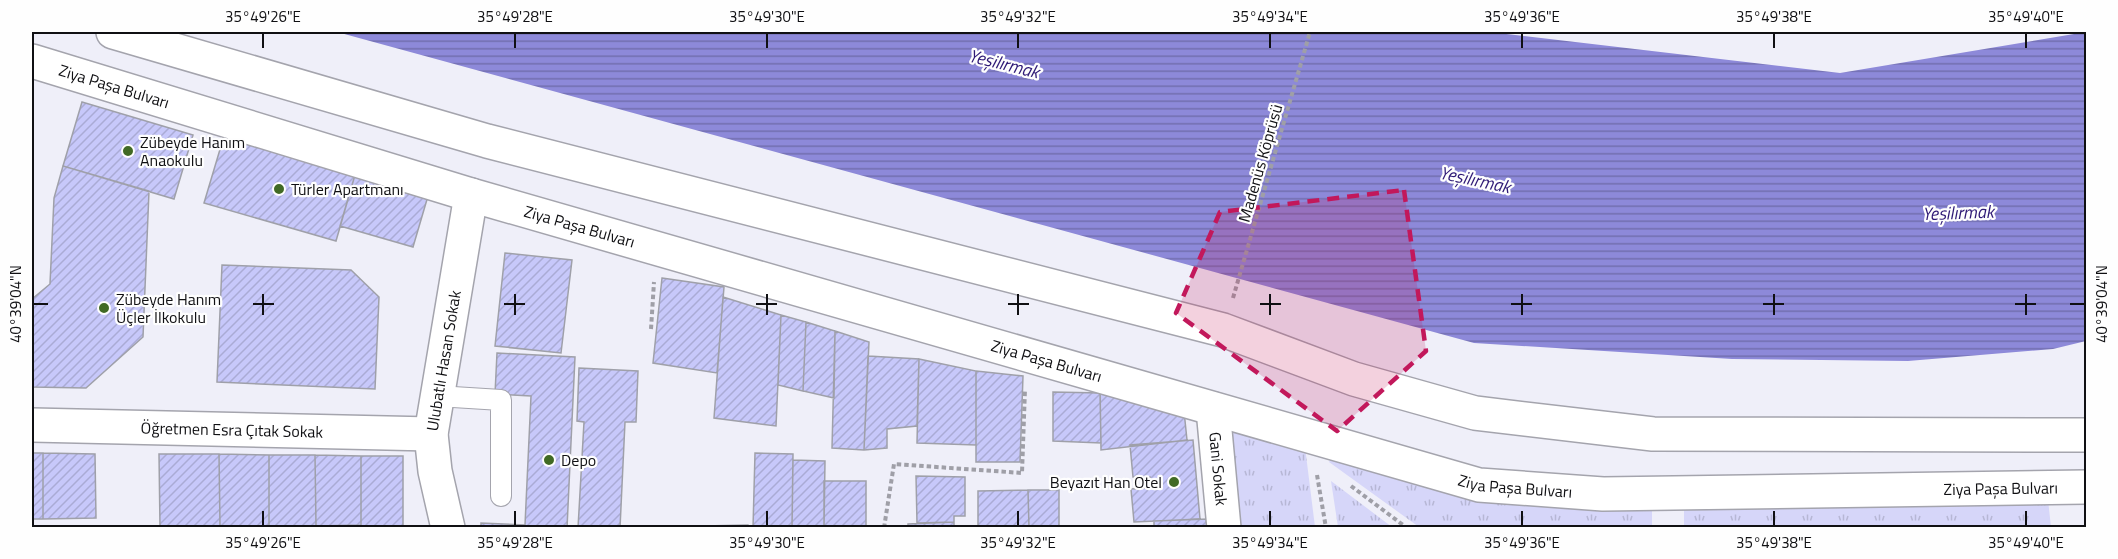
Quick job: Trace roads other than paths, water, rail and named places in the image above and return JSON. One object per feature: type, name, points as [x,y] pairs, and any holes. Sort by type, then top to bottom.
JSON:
[{"type":"street","points":[[113,32],[487,141],[1223,330],[1354,379],[1475,413],[1653,434],[2086,435]]},
{"type":"street","name":"Ziya Paşa Bulvarı","points":[[32,61],[471,195],[1479,485],[1603,494],[2086,487]]},
{"type":"street","name":"Ulubatlı Hasan Sokak","points":[[448,528],[435,471],[431,434],[471,195]]},
{"type":"street","name":"Gani Sokak","points":[[1213,409],[1224,528]]},
{"type":"street","name":"Öğretmen Esra Çıtak Sokak","points":[[32,425],[431,434]]},
{"type":"lane","points":[[437,396],[501,400],[501,496]]},
{"type":"water","name":"Yeşilırmak","points":[[337,32],[1489,32],[1840,73],[2086,32],[2086,341],[2053,349],[1908,361],[1732,359],[1474,343]]},
{"type":"place","name":"Zübeyde Hanım Anaokulu","points":[[128,151]]},
{"type":"place","name":"Türler Apartmanı","points":[[279,189]]},
{"type":"place","name":"Zübeyde Hanım Üçler İlkokulu","points":[[104,308]]},
{"type":"place","name":"Depo","points":[[549,460]]},
{"type":"place","name":"Beyazıt Han Otel","points":[[1174,482]]}]
